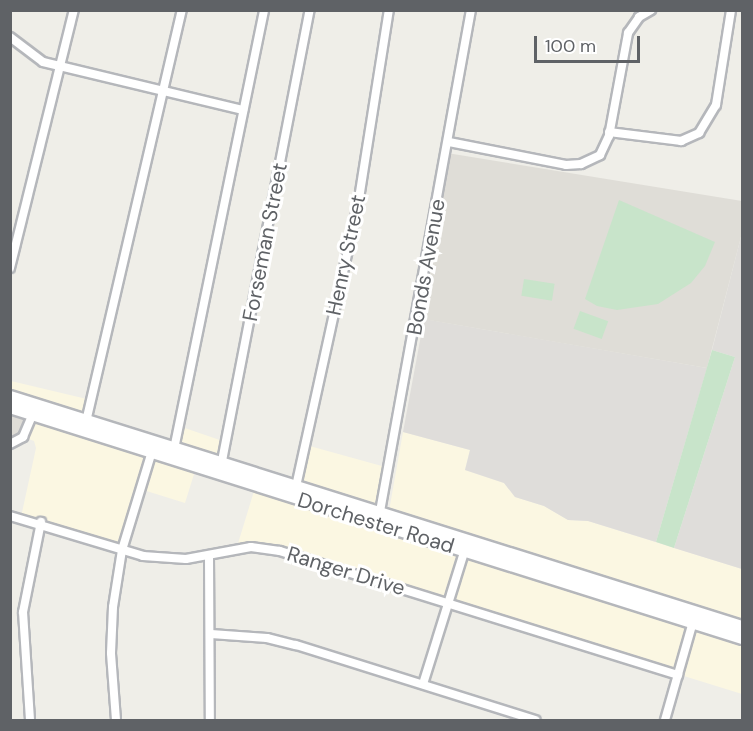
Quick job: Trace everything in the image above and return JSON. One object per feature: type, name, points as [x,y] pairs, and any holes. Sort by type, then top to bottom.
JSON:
[{"type":"main road","name":"Dorchester Road","points":[[10,398],[34,410]]},
{"type":"main road","name":"Dorchester Road","points":[[10,407],[34,410],[86,425],[694,617],[742,627]]},
{"type":"main road","name":"Dorchester Road","points":[[694,617],[742,638]]},
{"type":"street","points":[[10,268],[74,10]]},
{"type":"street","points":[[86,425],[182,10]]},
{"type":"street","points":[[173,453],[264,10]]},
{"type":"street","name":"Forseman Street","points":[[221,468],[310,10]]},
{"type":"street","name":"Henry Street","points":[[295,492],[358,205],[389,10]]},
{"type":"street","name":"Bonds Avenue","points":[[379,518],[449,142],[471,10]]},
{"type":"street","points":[[449,142],[566,165],[581,164],[600,155],[609,132],[628,33],[639,17],[651,10]]},
{"type":"street","points":[[609,132],[681,141],[699,133],[716,105],[731,10]]},
{"type":"street","points":[[10,37],[43,62],[163,88],[243,110]]},
{"type":"street","points":[[10,444],[23,437],[34,410]]},
{"type":"street","points":[[116,720],[111,653],[122,550],[153,447]]},
{"type":"street","name":"Ranger Drive","points":[[10,516],[41,522],[122,550],[186,559],[264,547],[678,675]]},
{"type":"street","points":[[30,720],[22,621],[32,553],[41,522]]},
{"type":"street","points":[[423,684],[467,545]]},
{"type":"street","points":[[209,556],[210,720]]},
{"type":"street","points":[[665,720],[694,617]]},
{"type":"street","points":[[211,634],[267,638],[536,720]]},
{"type":"shaded area","points":[[447,153],[742,201],[742,233],[707,368],[417,318]]},
{"type":"shaded area","points":[[742,233],[742,569],[674,548],[735,357],[712,350]]},
{"type":"shaded area","points":[[424,319],[707,368],[656,542],[588,521],[568,520],[544,506],[515,497],[504,483],[465,470],[470,450],[403,432]]},
{"type":"shaded area","points":[[11,381],[91,400],[88,416],[11,391]]},
{"type":"shaded area","points":[[10,414],[31,420],[28,429],[10,442]]},
{"type":"shaded area","points":[[31,420],[195,471],[185,503],[140,489],[122,550],[21,517],[36,448],[34,441],[23,437]]},
{"type":"shaded area","points":[[179,426],[226,442],[220,459],[173,443]]},
{"type":"shaded area","points":[[403,432],[470,450],[465,470],[504,483],[515,497],[544,506],[568,520],[588,521],[742,569],[742,622],[389,511]]},
{"type":"shaded area","points":[[306,445],[389,468],[381,509],[298,482]]},
{"type":"shaded area","points":[[254,491],[742,643],[742,694],[280,551],[236,550]]},
{"type":"green space","points":[[619,200],[715,242],[705,266],[691,283],[658,304],[617,310],[597,306],[585,299]]},
{"type":"green space","points":[[524,279],[555,284],[552,301],[521,296]]},
{"type":"green space","points":[[580,311],[608,321],[602,339],[574,329]]},
{"type":"green space","points":[[712,350],[735,357],[674,548],[656,542]]}]
